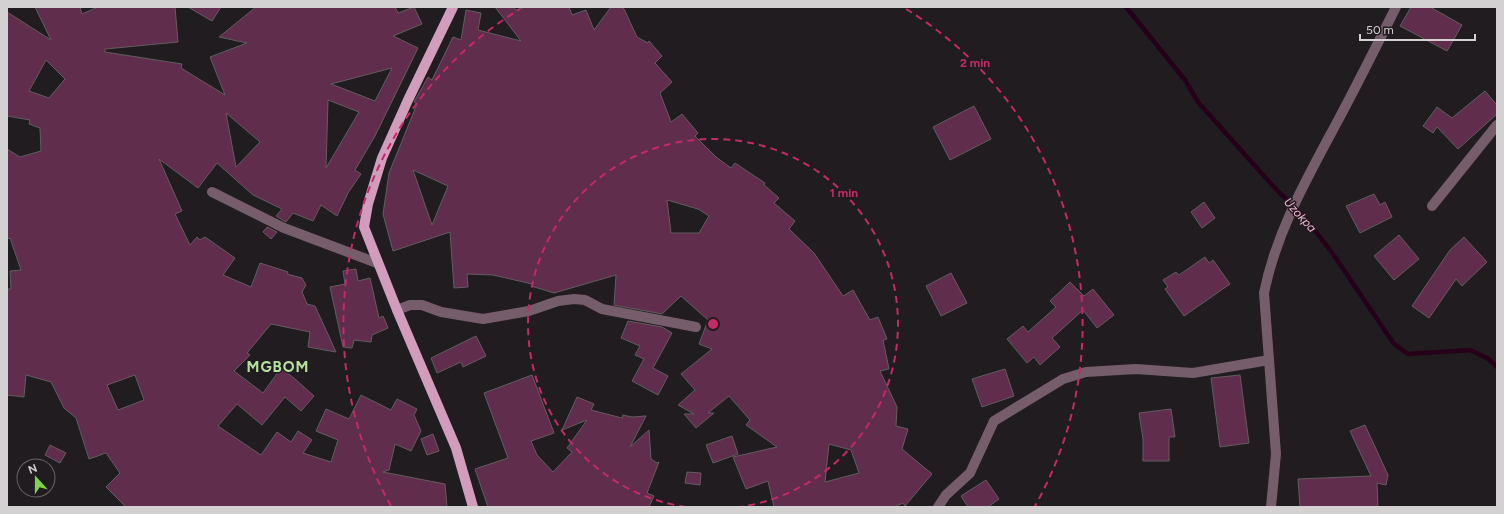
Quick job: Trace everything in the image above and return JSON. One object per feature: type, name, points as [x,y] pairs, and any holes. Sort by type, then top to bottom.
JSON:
[{"type":"main road","points":[[452,7],[408,100],[386,151],[368,204],[364,227],[397,310],[456,448],[473,507]]},
{"type":"street","points":[[1271,507],[1276,454],[1264,293],[1273,254],[1298,195],[1396,7]]},
{"type":"street","points":[[1432,206],[1497,125]]},
{"type":"street","points":[[212,192],[284,228],[378,263]]},
{"type":"street","points":[[397,310],[410,305],[422,305],[441,312],[483,319],[529,311],[558,301],[574,299],[585,300],[602,309],[696,327]]},
{"type":"street","points":[[938,507],[946,495],[970,472],[994,421],[1063,378],[1086,372],[1136,369],[1193,373],[1269,360]]},
{"type":"building","points":[[35,7],[80,7],[82,14],[98,7],[175,7],[178,42],[105,49],[105,52],[182,64],[181,68],[225,95],[210,57],[247,43],[219,37],[256,7],[395,7],[398,13],[414,7],[422,24],[393,36],[418,48],[375,136],[355,170],[361,174],[348,193],[337,216],[321,205],[313,221],[293,213],[286,222],[276,216],[282,209],[253,195],[217,163],[198,188],[159,159],[182,211],[175,214],[190,245],[197,237],[200,240],[205,237],[235,258],[223,275],[251,287],[260,263],[288,272],[287,274],[302,278],[306,285],[302,292],[307,304],[315,306],[336,352],[308,347],[310,332],[271,324],[247,353],[250,355],[234,371],[263,393],[281,368],[314,396],[301,411],[285,397],[262,425],[237,404],[218,426],[261,455],[277,432],[291,442],[298,431],[312,440],[303,453],[331,462],[338,440],[316,431],[326,409],[349,419],[361,395],[391,410],[397,399],[417,409],[414,415],[421,431],[411,451],[395,444],[389,470],[383,472],[445,484],[447,507],[126,507],[106,487],[120,473],[106,453],[89,459],[76,418],[64,408],[51,382],[26,375],[24,397],[7,395],[7,289],[11,289],[10,271],[21,270],[10,238],[7,239],[7,149],[20,157],[41,151],[40,128],[29,124],[30,120],[7,116],[7,12],[51,40]],"holes":[[[46,60],[65,79],[49,98],[29,91]],[[392,68],[375,101],[331,84]],[[328,100],[359,112],[326,168]],[[226,113],[260,142],[236,167]],[[135,375],[144,400],[118,410],[107,385]]]},
{"type":"building","points":[[188,7],[221,7],[212,21]]},
{"type":"building","points":[[495,7],[513,7],[516,10],[525,7],[569,7],[572,15],[586,10],[594,30],[611,7],[621,7],[624,9],[637,37],[648,43],[649,41],[662,56],[655,63],[672,82],[660,93],[671,122],[682,114],[698,133],[695,136],[716,157],[731,168],[735,163],[765,183],[764,185],[779,198],[774,203],[795,221],[789,229],[814,253],[843,296],[853,290],[870,320],[878,317],[887,339],[883,340],[889,369],[880,371],[897,407],[896,426],[908,429],[902,449],[932,474],[905,506],[903,503],[894,507],[774,507],[768,481],[746,489],[733,457],[777,447],[746,425],[750,420],[729,396],[708,413],[714,413],[696,428],[684,414],[694,414],[678,405],[695,390],[681,374],[712,349],[699,344],[708,320],[681,296],[662,314],[614,305],[616,275],[554,293],[531,286],[532,284],[493,275],[467,274],[468,287],[454,288],[450,232],[393,251],[383,214],[389,173],[417,104],[414,102],[428,77],[432,80],[453,37],[461,40],[466,10],[481,13],[478,30],[521,41]],"holes":[[[413,170],[448,186],[432,225]],[[667,200],[698,209],[709,216],[699,233],[671,233]],[[829,444],[851,450],[859,473],[825,482]]]},
{"type":"building","points":[[1411,7],[1430,7],[1462,25],[1447,51],[1400,26]]},
{"type":"building","points":[[1485,91],[1497,105],[1497,114],[1458,149],[1437,127],[1433,133],[1423,126],[1437,107],[1452,118]]},
{"type":"building","points":[[974,106],[991,139],[950,160],[933,127]]},
{"type":"building","points":[[1374,194],[1380,205],[1385,202],[1392,217],[1360,233],[1346,206]]},
{"type":"building","points":[[1204,202],[1215,218],[1202,228],[1191,212]]},
{"type":"building","points":[[267,227],[277,232],[271,239],[263,232]]},
{"type":"building","points":[[1399,235],[1419,259],[1394,280],[1374,256]]},
{"type":"building","points":[[1464,237],[1487,262],[1462,286],[1456,279],[1429,318],[1412,306],[1450,250]]},
{"type":"building","points":[[1205,257],[1209,263],[1213,260],[1230,284],[1184,316],[1165,289],[1168,287],[1163,280],[1176,272],[1179,275]]},
{"type":"building","points":[[356,269],[358,281],[370,278],[379,318],[383,316],[388,328],[372,335],[371,342],[354,340],[352,348],[343,347],[330,287],[345,284],[343,271]]},
{"type":"building","points":[[951,273],[967,303],[941,316],[926,286]]},
{"type":"building","points":[[1070,282],[1084,296],[1093,289],[1114,315],[1097,328],[1083,310],[1052,338],[1060,347],[1040,365],[1034,357],[1027,363],[1007,339],[1023,326],[1028,332],[1056,307],[1050,301]]},
{"type":"building","points":[[628,321],[662,327],[672,333],[653,368],[668,376],[658,395],[632,381],[644,359],[635,355],[640,346],[621,338]]},
{"type":"building","points":[[476,336],[486,356],[463,367],[461,362],[437,373],[431,358]]},
{"type":"building","points":[[1005,369],[1014,396],[982,407],[972,379]]},
{"type":"building","points":[[532,375],[554,433],[531,441],[537,455],[553,472],[572,452],[567,448],[587,420],[562,430],[577,397],[594,404],[591,410],[622,418],[623,415],[632,417],[646,416],[630,447],[649,430],[651,459],[657,463],[659,462],[647,493],[654,496],[649,507],[488,507],[475,469],[508,458],[484,393]]},
{"type":"building","points":[[1240,375],[1249,443],[1220,447],[1211,378]]},
{"type":"building","points":[[1171,409],[1175,437],[1169,437],[1169,461],[1143,461],[1143,439],[1139,413]]},
{"type":"building","points":[[1365,425],[1388,475],[1386,485],[1377,483],[1378,507],[1300,507],[1298,479],[1371,476],[1350,431]]},
{"type":"building","points":[[433,434],[439,451],[427,455],[421,439]]},
{"type":"building","points":[[732,436],[738,454],[713,463],[706,445]]},
{"type":"building","points":[[50,445],[66,453],[60,463],[56,461],[56,458],[51,458],[45,455]]},
{"type":"building","points":[[687,472],[701,473],[700,485],[685,483]]},
{"type":"building","points":[[986,480],[999,499],[988,507],[968,507],[961,496]]},
{"type":"waterway","name":"Uzokpa","points":[[1126,7],[1185,80],[1198,102],[1273,186],[1306,219],[1333,254],[1394,344],[1408,354],[1470,350],[1487,358],[1497,367]]},
{"type":"district","name":"MGBOM","points":[[278,367]]}]
